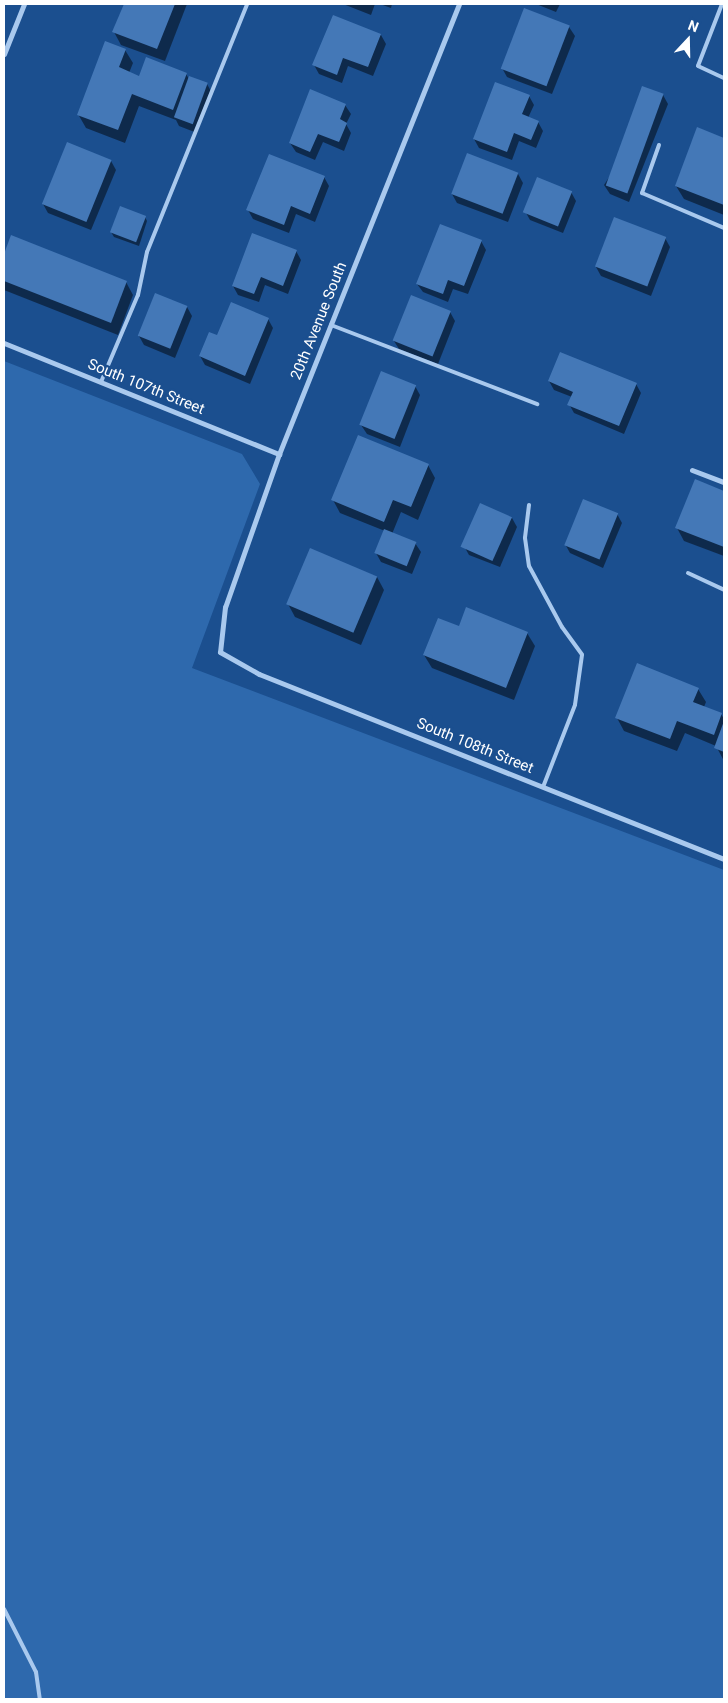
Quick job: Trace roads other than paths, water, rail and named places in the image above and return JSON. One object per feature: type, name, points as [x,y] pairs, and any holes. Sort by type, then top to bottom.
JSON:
[{"type":"street","points":[[4,54],[24,4]]},
{"type":"street","name":"20th Avenue South","points":[[220,652],[225,607],[279,454],[459,4]]},
{"type":"street","name":"South 107th Street","points":[[4,343],[279,454]]},
{"type":"street","points":[[692,470],[724,482]]},
{"type":"street","name":"South 108th Street","points":[[220,652],[260,674],[724,859]]},
{"type":"lane","points":[[101,382],[138,295],[147,252],[247,4]]},
{"type":"lane","points":[[722,4],[698,66],[724,78]]},
{"type":"lane","points":[[659,146],[642,193],[724,228]]},
{"type":"lane","points":[[331,325],[537,404]]},
{"type":"lane","points":[[528,505],[525,538],[530,566],[562,627],[582,655],[575,705],[543,787]]},
{"type":"lane","points":[[688,573],[724,590]]},
{"type":"lane","points":[[4,1609],[36,1672],[40,1699]]}]
